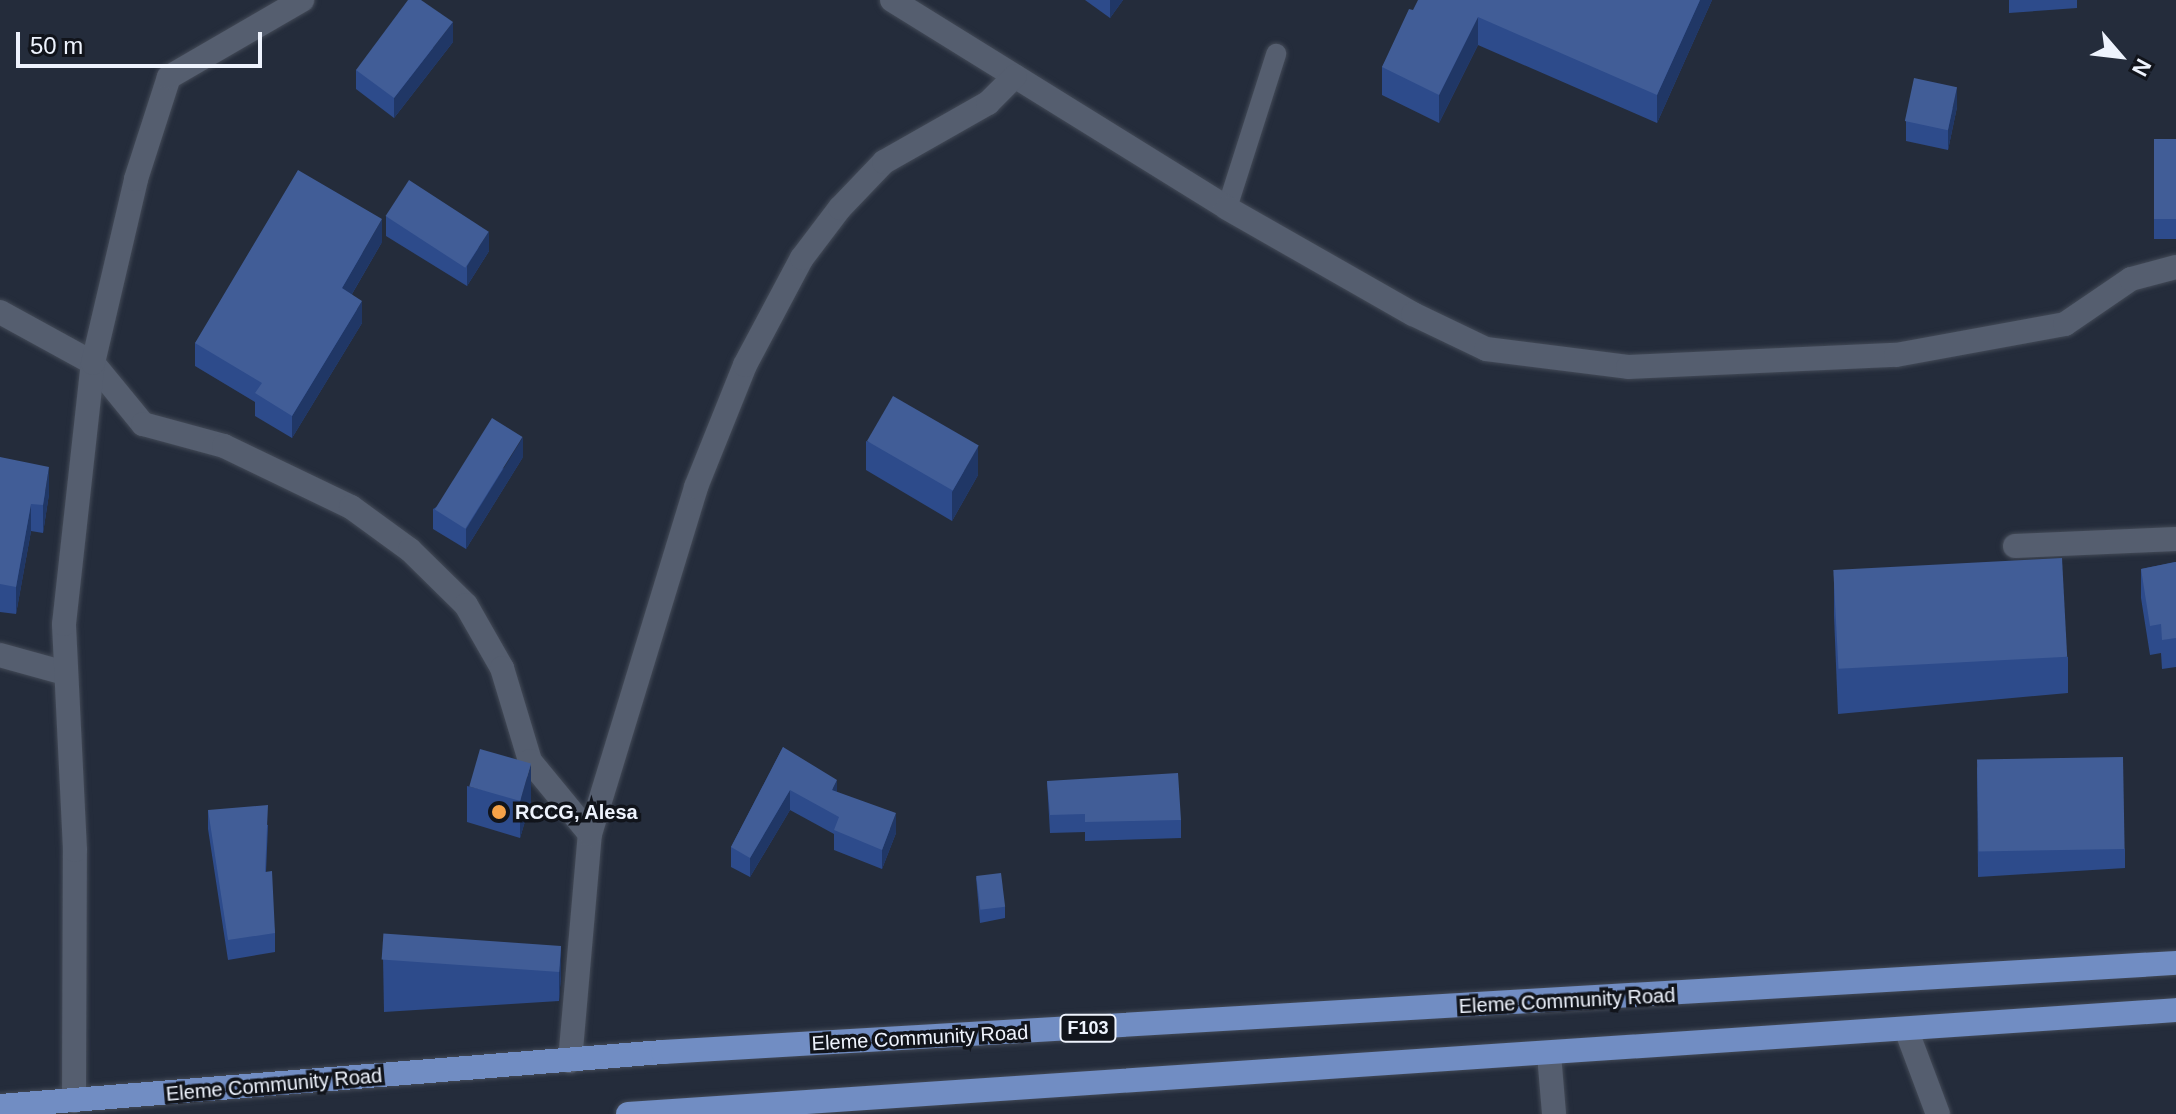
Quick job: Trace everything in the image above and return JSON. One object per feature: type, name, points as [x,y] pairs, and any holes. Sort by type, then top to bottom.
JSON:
[{"type":"main road","name":"Eleme Community Road","points":[[0,1106],[570,1061],[2176,963]]},
{"type":"main road","points":[[628,1114],[2176,1010]]},
{"type":"street","points":[[74,1101],[75,850],[64,624],[93,363],[136,179],[169,77],[302,0]]},
{"type":"street","points":[[892,0],[1227,208],[1413,314],[1486,349],[1539,360],[1628,367],[1896,355],[2065,324],[2131,279],[2176,267]]},
{"type":"street","points":[[570,1061],[590,834],[696,487],[745,365],[802,258],[884,162],[988,103],[1015,76]]},
{"type":"street","points":[[0,312],[93,363],[143,424],[224,446],[351,507],[410,550],[466,605],[502,668],[530,761],[590,834]]},
{"type":"street","points":[[2015,546],[2176,539]]},
{"type":"street","points":[[0,655],[65,673]]},
{"type":"street","points":[[1906,1029],[1938,1114]]},
{"type":"street","points":[[1549,1054],[1554,1114]]},
{"type":"lane","points":[[1227,208],[1276,54]]},
{"type":"building","points":[[408,0],[421,0],[453,22],[394,98],[356,70]]},
{"type":"building","points":[[1418,0],[1700,0],[1657,95],[1478,17],[1439,95],[1382,67],[1409,9],[1413,10]]},
{"type":"building","points":[[1914,78],[1957,87],[1948,130],[1905,121]]},
{"type":"building","points":[[2154,139],[2176,139],[2176,219],[2154,219]]},
{"type":"building","points":[[298,170],[382,219],[342,288],[362,301],[292,416],[255,393],[262,383],[195,343]]},
{"type":"building","points":[[409,180],[489,232],[465,268],[386,216]]},
{"type":"building","points":[[893,396],[979,446],[953,491],[867,441]]},
{"type":"building","points":[[492,418],[523,437],[465,529],[435,510]]},
{"type":"building","points":[[0,457],[49,467],[43,505],[31,504],[16,587],[0,584]]},
{"type":"building","points":[[2062,558],[2067,657],[1838,669],[1833,570]]},
{"type":"building","points":[[2176,562],[2176,638],[2162,640],[2161,624],[2150,626],[2141,569]]},
{"type":"building","points":[[783,747],[837,780],[832,790],[896,813],[882,850],[834,830],[839,817],[790,790],[750,858],[731,847]]},
{"type":"building","points":[[480,749],[531,764],[520,801],[469,786]]},
{"type":"building","points":[[2123,757],[2125,849],[1979,852],[1977,760]]},
{"type":"building","points":[[1178,773],[1181,820],[1085,822],[1085,814],[1050,815],[1047,781]]},
{"type":"building","points":[[268,805],[265,872],[272,871],[275,933],[228,940],[208,810]]},
{"type":"building","points":[[1001,873],[1005,907],[980,910],[976,876]]},
{"type":"building","points":[[383,934],[561,946],[559,972],[382,960]]},
{"type":"place","name":"RCCG, Alesa","points":[[499,812]]}]
